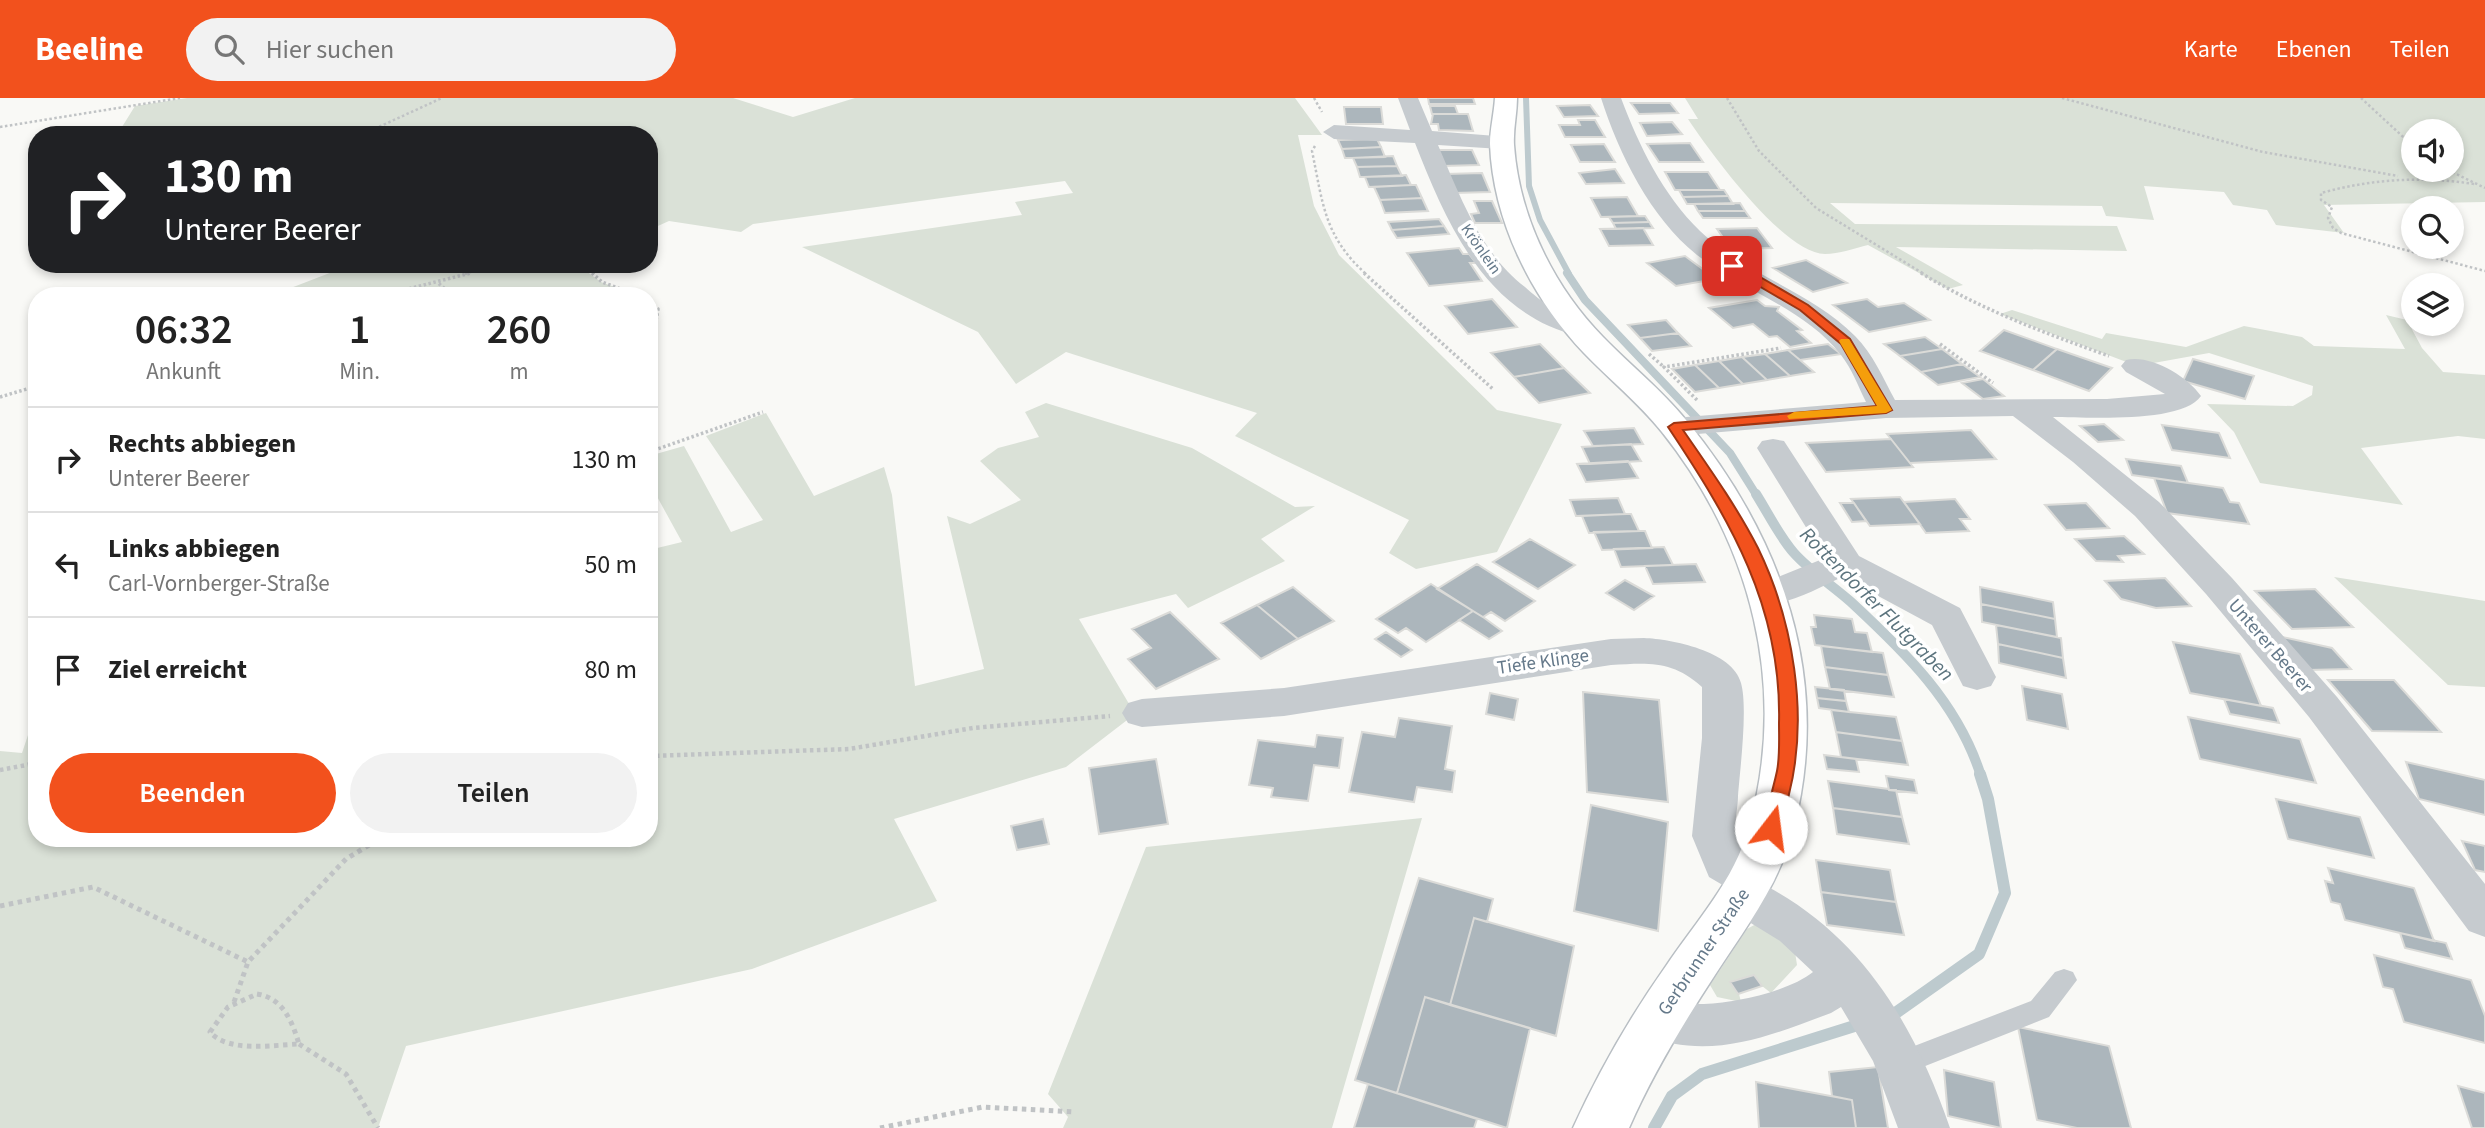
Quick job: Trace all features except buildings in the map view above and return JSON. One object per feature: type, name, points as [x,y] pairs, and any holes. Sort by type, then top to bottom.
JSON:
[{"type":"street","name":"Krönlein","points":[[1408,98],[1443,188],[1487,261],[1516,295],[1552,320],[1575,327]]},
{"type":"street","name":"Gerbrunner Straße","points":[[1506,98],[1501,142],[1507,185],[1532,254],[1551,292],[1575,327],[1674,427],[1721,495],[1750,548],[1784,589],[1788,689],[1787,769],[1771,828],[1748,888],[1659,1020],[1620,1085],[1601,1128]]},
{"type":"street","points":[[1611,98],[1656,191],[1678,225],[1705,249],[1804,308],[1845,342],[1886,410]]},
{"type":"street","points":[[1334,132],[1501,142]]},
{"type":"street","points":[[1674,427],[1886,410],[2165,404],[2177,403],[2186,396],[2165,380],[2136,366]]},
{"type":"street","name":"Unterer Beerer","points":[[2022,407],[2147,509],[2219,586],[2323,707],[2485,918]]},
{"type":"street","points":[[1773,448],[1832,537],[1838,566]]},
{"type":"street","points":[[1784,589],[1838,566],[1947,617],[1977,677]]},
{"type":"street","name":"Tiefe Klinge","points":[[1142,713],[1284,702],[1611,652],[1663,650],[1700,662],[1722,683],[1722,738],[1713,836],[1725,864],[1748,888],[1803,932],[1853,985],[1896,1054],[1924,1128]]},
{"type":"street","points":[[1659,1020],[1698,1026],[1732,1024],[1814,998],[1829,988],[1853,985]]},
{"type":"lane","points":[[1896,1054],[2040,1009],[2064,980]]},
{"type":"path","points":[[0,127],[180,98]]},
{"type":"path","points":[[381,126],[442,98]]},
{"type":"path","points":[[1314,98],[1334,132],[1318,141],[1312,151],[1318,190],[1327,222],[1345,254],[1494,390]]},
{"type":"path","points":[[1727,98],[1759,151],[1816,208],[1967,301],[2014,322],[2136,366]]},
{"type":"path","points":[[2062,98],[2263,152],[2401,176]]},
{"type":"path","points":[[2361,98],[2401,135]]},
{"type":"path","points":[[2401,178],[2321,193],[2321,200],[2332,207],[2328,218],[2333,228],[2341,233],[2485,271]]},
{"type":"path","points":[[2464,179],[2485,188]]},
{"type":"path","points":[[2455,182],[2474,184]]},
{"type":"path","points":[[417,287],[465,273]]},
{"type":"path","points":[[592,273],[602,282],[615,287]]},
{"type":"path","points":[[437,282],[443,287]]},
{"type":"path","points":[[1940,344],[2022,407]]},
{"type":"path","points":[[1716,423],[1664,368],[1781,348]]},
{"type":"path","points":[[0,397],[28,389]]},
{"type":"path","points":[[658,449],[762,412]]},
{"type":"path","points":[[658,756],[849,749],[973,728],[1142,713]]},
{"type":"path","points":[[0,770],[28,765]]},
{"type":"path","points":[[234,1002],[248,962],[346,859],[366,847]]},
{"type":"path","points":[[0,906],[93,887],[248,962]]},
{"type":"path","points":[[299,1044],[289,1016],[274,999],[257,995],[234,1002],[215,1017],[210,1032],[217,1040],[253,1046],[299,1044],[346,1074],[378,1128]]},
{"type":"path","points":[[880,1128],[983,1107],[1075,1112]]},
{"type":"shaded area","points":[[187,98],[733,98],[793,117],[855,98],[1295,98],[1322,135],[1298,135],[1314,206],[1339,255],[1497,410],[1562,424],[1497,552],[1416,569],[1389,553],[1409,520],[1235,436],[1257,413],[1066,352],[1016,384],[978,332],[802,247],[1022,215],[1015,202],[1073,193],[1065,181],[753,224],[741,232],[669,221],[658,226],[658,126],[123,126],[135,106]]},
{"type":"shaded area","points":[[1685,98],[2485,98],[2485,202],[2464,202],[2464,196],[2401,196],[2401,204],[2324,205],[2344,233],[2276,225],[2267,210],[2233,205],[2224,192],[2144,186],[2154,220],[2106,216],[2102,206],[1830,203],[1855,224],[2117,226],[2127,251],[1896,247],[1963,285],[1948,289],[1868,245],[1825,254],[1808,250],[1789,238],[1749,199],[1688,119],[1698,119]]},
{"type":"shaded area","points":[[330,273],[589,273],[615,287],[293,287]]},
{"type":"shaded area","points":[[2012,310],[2102,339],[2106,333],[2186,347],[2244,326],[2302,337],[2314,346],[2405,349],[2386,315],[2401,319],[2401,336],[2416,336],[2422,348],[2443,372],[2485,375],[2485,439],[2458,436],[2361,448],[2403,505],[2260,483],[2234,432],[2207,404],[2293,406],[2312,395],[2313,386],[2209,353],[2137,366],[2000,314]]},
{"type":"shaded area","points":[[1046,403],[1192,448],[1295,507],[1315,506],[1261,539],[1285,561],[1188,608],[1176,594],[1079,619],[1135,714],[1066,767],[894,819],[937,901],[752,969],[406,1046],[378,1128],[0,1128],[0,751],[22,753],[28,735],[28,847],[658,847],[658,548],[682,542],[658,498],[658,453],[684,446],[731,532],[763,520],[706,436],[766,413],[814,496],[884,467],[892,495],[915,686],[984,669],[947,516],[970,524],[1021,500],[980,461],[998,448],[1039,437],[1025,412]]},
{"type":"shaded area","points":[[2334,577],[2485,601],[2485,687],[2448,685]]},
{"type":"shaded area","points":[[1422,818],[1332,1128],[1063,1128],[1068,1117],[1048,1094],[1146,847]]},
{"type":"shaded area","points":[[1761,924],[1795,952],[1797,965],[1771,993],[1762,986],[1739,994],[1741,1002],[1717,997],[1710,985],[1747,929]]},
{"type":"waterway","name":"Rottendorfer Flutgraben","points":[[1526,98],[1529,186],[1540,220],[1569,274]]},
{"type":"waterway","name":"Rottendorfer Flutgraben","points":[[1567,273],[1585,300],[1730,453],[1757,496]]},
{"type":"waterway","name":"Rottendorfer Flutgraben","points":[[1756,494],[1794,553],[1871,621],[1928,681],[1959,725],[1981,776]]},
{"type":"waterway","name":"Rottendorfer Flutgraben","points":[[1885,1016],[1897,1012],[1979,954],[2005,893],[1988,799],[1980,774]]},
{"type":"waterway","name":"Rottendorfer Flutgraben","points":[[1654,1128],[1672,1096],[1702,1074],[1864,1023]]},
{"type":"slow traffic","points":[[1794,416],[1886,410],[1845,341]]},
{"type":"route","points":[[1732,266],[1804,308],[1845,342],[1886,410],[1674,427],[1721,495],[1750,548],[1769,594],[1788,689],[1787,769],[1771,828]]}]
